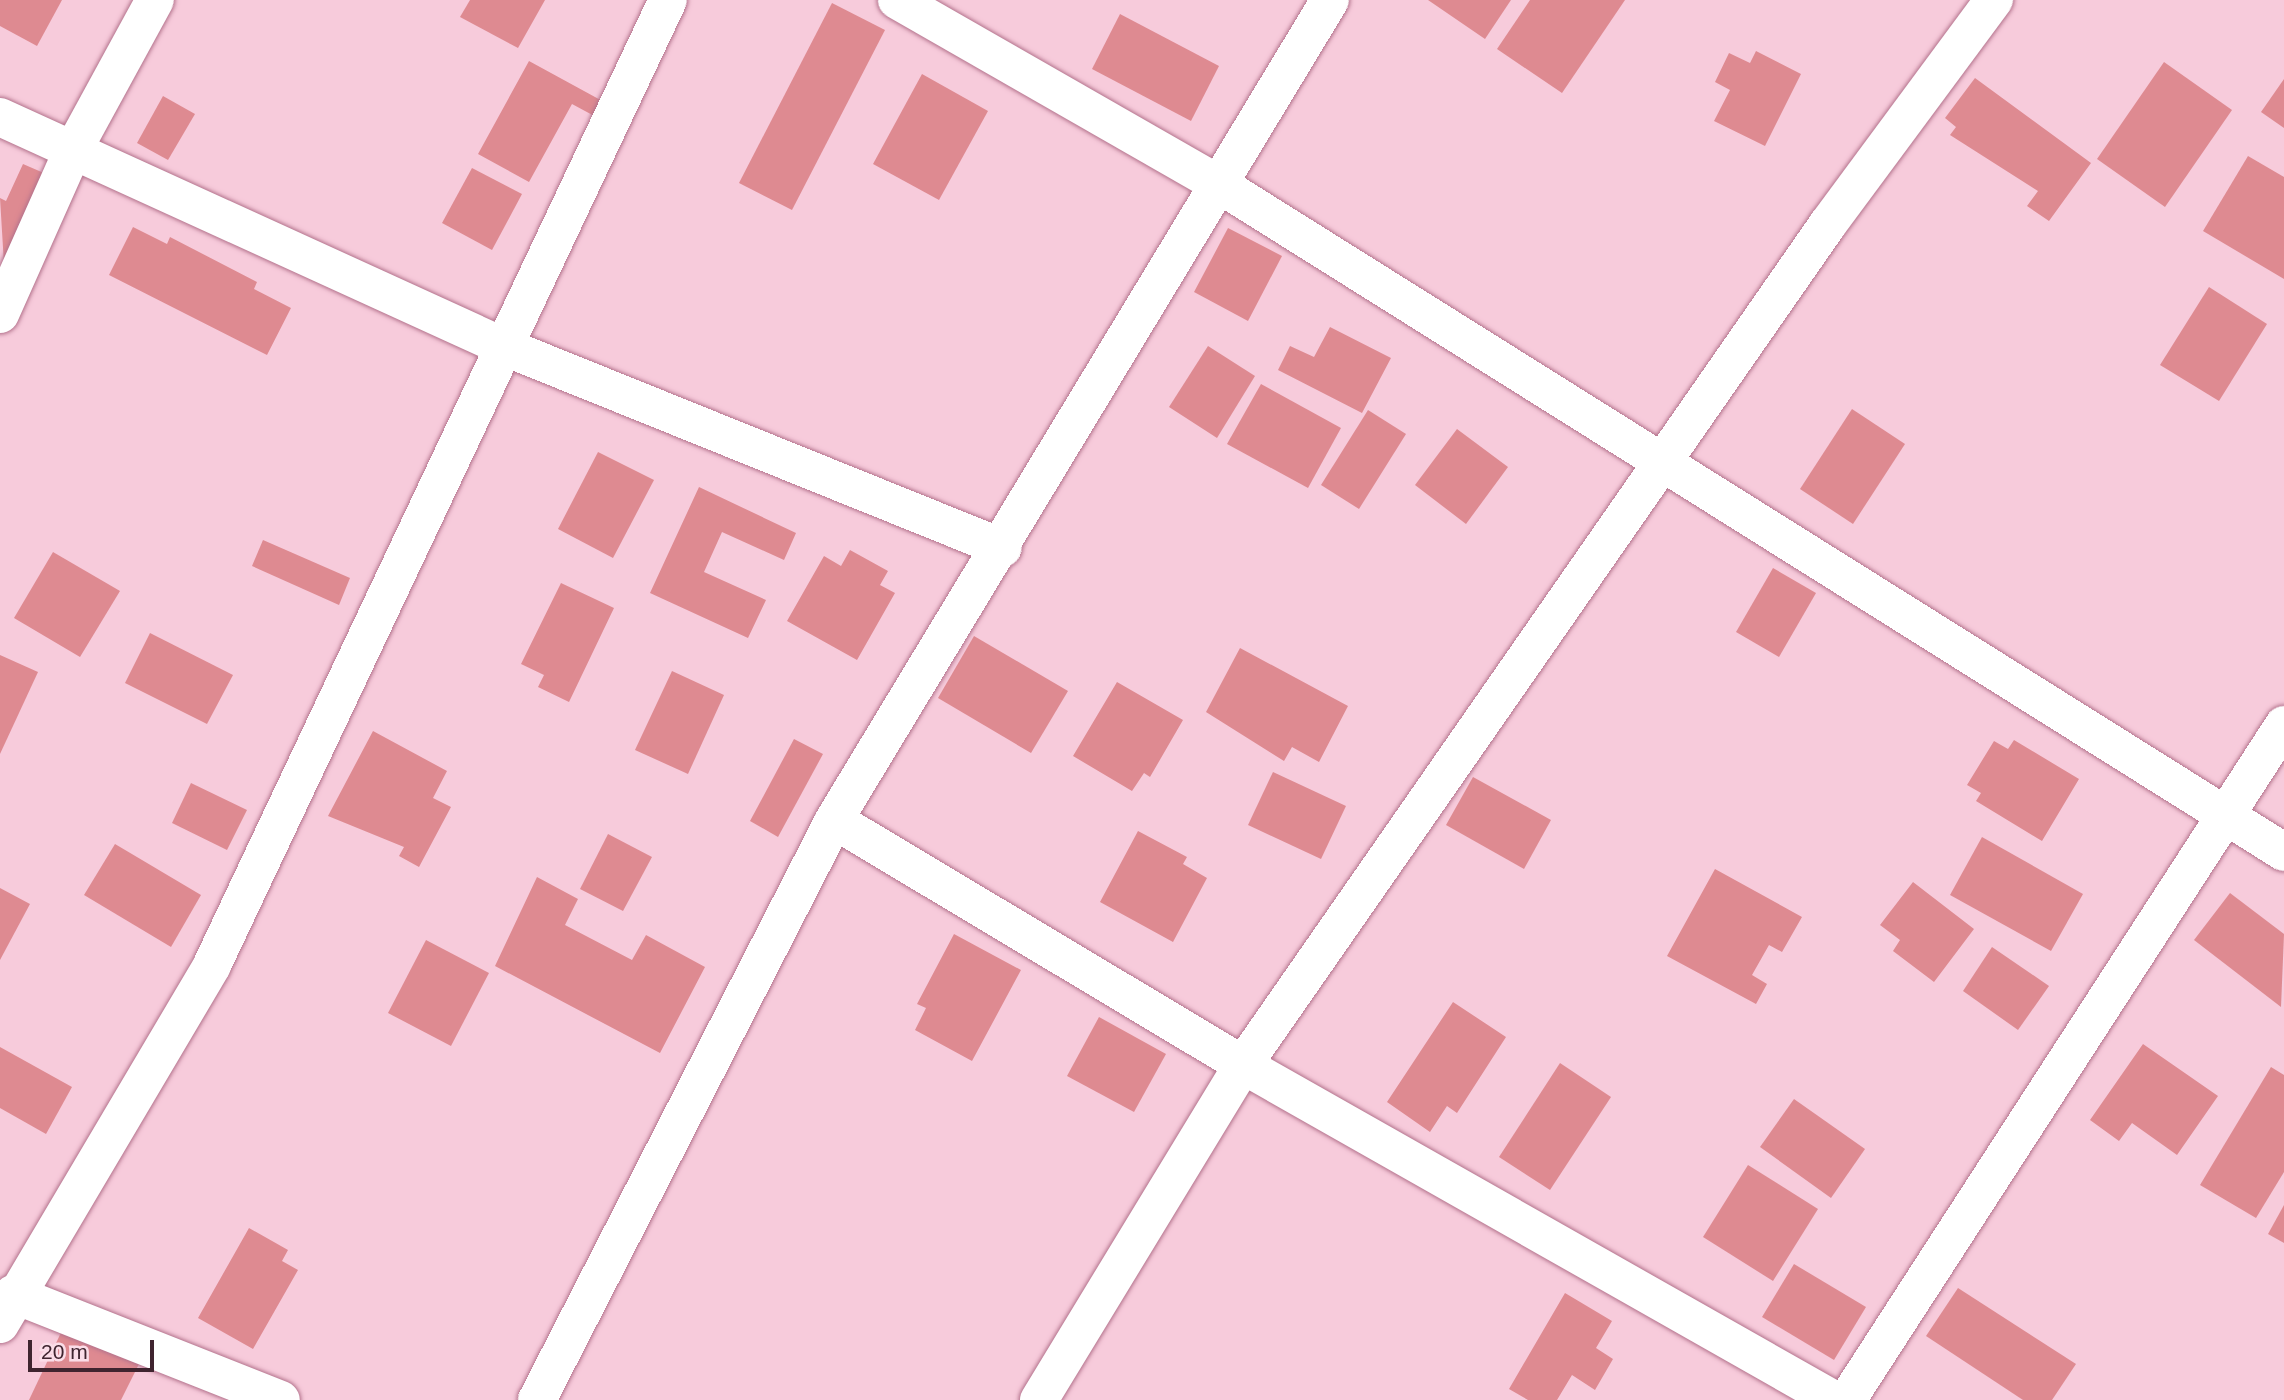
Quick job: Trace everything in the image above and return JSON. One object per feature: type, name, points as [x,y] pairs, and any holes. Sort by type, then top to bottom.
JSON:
[{"type":"street","points":[[0,314],[72,152],[155,0]]},
{"type":"street","points":[[281,1400],[6,1309],[212,965],[500,345],[668,0]]},
{"type":"street","points":[[897,0],[1217,183],[1661,465],[2225,811],[2284,852]]},
{"type":"street","points":[[537,1400],[834,820],[1003,548],[1217,183],[1330,0]]},
{"type":"street","points":[[1040,1400],[1243,1065],[1661,465],[1994,0]]},
{"type":"street","points":[[0,117],[500,345],[1003,548]]},
{"type":"street","points":[[1847,1400],[2225,811],[2284,725]]},
{"type":"street","points":[[834,820],[1243,1065],[1834,1400]]},
{"type":"building","points":[[0,0],[62,0],[37,46],[0,26]]},
{"type":"building","points":[[470,0],[545,0],[518,48],[460,17]]},
{"type":"building","points":[[1428,0],[1511,0],[1485,39]]},
{"type":"building","points":[[1530,0],[1625,0],[1562,93],[1497,49]]},
{"type":"building","points":[[832,3],[885,30],[792,210],[739,183]]},
{"type":"building","points":[[1120,14],[1219,66],[1191,121],[1092,69]]},
{"type":"building","points":[[1756,51],[1801,74],[1765,146],[1714,121],[1730,90],[1715,82],[1729,53],[1750,63]]},
{"type":"building","points":[[529,61],[606,103],[598,118],[572,104],[529,182],[478,154]]},
{"type":"building","points":[[2164,62],[2232,110],[2165,207],[2097,159]]},
{"type":"building","points":[[922,74],[988,111],[939,200],[873,164]]},
{"type":"building","points":[[1975,78],[2091,163],[2049,221],[2027,206],[2038,191],[1950,135],[1956,127],[1945,118]]},
{"type":"building","points":[[2284,79],[2284,128],[2261,112]]},
{"type":"building","points":[[163,96],[195,114],[168,160],[137,143]]},
{"type":"building","points":[[2248,156],[2284,177],[2284,279],[2203,231]]},
{"type":"building","points":[[23,164],[53,177],[4,264],[0,198],[6,201]]},
{"type":"building","points":[[472,168],[522,194],[492,250],[442,223]]},
{"type":"building","points":[[133,227],[167,244],[170,237],[257,282],[254,289],[291,308],[267,355],[109,275]]},
{"type":"building","points":[[1228,228],[1282,256],[1248,321],[1194,292]]},
{"type":"building","points":[[2209,287],[2267,324],[2219,401],[2160,365]]},
{"type":"building","points":[[1330,327],[1391,358],[1362,413],[1278,370],[1290,346],[1314,357]]},
{"type":"building","points":[[1208,346],[1255,376],[1217,438],[1169,407]]},
{"type":"building","points":[[1261,384],[1341,428],[1308,488],[1227,444]]},
{"type":"building","points":[[1852,409],[1905,444],[1853,524],[1800,489]]},
{"type":"building","points":[[1368,410],[1406,434],[1359,509],[1321,485]]},
{"type":"building","points":[[1457,429],[1508,467],[1466,524],[1415,485]]},
{"type":"building","points":[[598,452],[654,480],[613,558],[558,529]]},
{"type":"building","points":[[699,487],[796,533],[784,560],[722,532],[704,572],[766,600],[748,638],[650,593]]},
{"type":"building","points":[[263,540],[350,578],[339,605],[252,566]]},
{"type":"building","points":[[850,550],[888,571],[880,585],[895,593],[857,660],[787,621],[824,556],[841,566]]},
{"type":"building","points":[[53,552],[120,591],[80,657],[14,618]]},
{"type":"building","points":[[1773,568],[1816,593],[1779,657],[1736,632]]},
{"type":"building","points":[[561,583],[614,608],[569,702],[538,687],[544,675],[521,664]]},
{"type":"building","points":[[150,633],[233,675],[207,724],[125,683]]},
{"type":"building","points":[[974,636],[1068,691],[1031,753],[938,698]]},
{"type":"building","points":[[1240,648],[1348,706],[1319,762],[1292,747],[1284,761],[1206,712]]},
{"type":"building","points":[[0,655],[38,672],[0,754]]},
{"type":"building","points":[[672,671],[724,695],[688,774],[635,750]]},
{"type":"building","points":[[1117,682],[1183,720],[1150,777],[1144,773],[1132,791],[1073,756]]},
{"type":"building","points":[[373,731],[447,771],[433,798],[451,807],[419,867],[399,856],[404,847],[328,816]]},
{"type":"building","points":[[794,739],[823,754],[778,837],[750,821]]},
{"type":"building","points":[[2014,740],[2079,779],[2042,841],[1976,801],[1981,793],[1967,785],[1994,741],[2008,749]]},
{"type":"building","points":[[1273,772],[1346,806],[1321,859],[1248,825]]},
{"type":"building","points":[[1473,777],[1551,820],[1524,869],[1446,825]]},
{"type":"building","points":[[191,783],[247,810],[227,850],[172,823]]},
{"type":"building","points":[[1138,831],[1187,857],[1183,864],[1207,878],[1173,942],[1100,902]]},
{"type":"building","points":[[608,834],[652,857],[623,911],[580,889]]},
{"type":"building","points":[[1982,837],[2083,894],[2051,951],[1950,895]]},
{"type":"building","points":[[115,844],[201,895],[171,947],[84,895]]},
{"type":"building","points":[[1715,869],[1802,917],[1782,952],[1769,945],[1752,975],[1767,984],[1756,1004],[1667,956]]},
{"type":"building","points":[[537,877],[578,899],[565,925],[632,960],[646,935],[705,967],[660,1053],[495,966]]},
{"type":"building","points":[[1913,882],[1974,929],[1934,982],[1893,951],[1900,940],[1880,925]]},
{"type":"building","points":[[0,888],[30,904],[0,960]]},
{"type":"building","points":[[2230,893],[2284,934],[2281,1007],[2194,940]]},
{"type":"building","points":[[954,934],[1021,970],[972,1061],[915,1030],[926,1008],[917,1004]]},
{"type":"building","points":[[426,940],[489,973],[451,1046],[388,1013]]},
{"type":"building","points":[[1992,947],[2049,986],[2018,1030],[1963,991]]},
{"type":"building","points":[[1453,1002],[1506,1037],[1457,1113],[1447,1106],[1430,1132],[1387,1102]]},
{"type":"building","points":[[1099,1017],[1166,1054],[1134,1112],[1067,1076]]},
{"type":"building","points":[[2143,1044],[2218,1096],[2177,1155],[2132,1123],[2119,1141],[2090,1120]]},
{"type":"building","points":[[0,1047],[72,1087],[46,1134],[0,1108]]},
{"type":"building","points":[[1560,1063],[1611,1097],[1550,1190],[1499,1157]]},
{"type":"building","points":[[2271,1067],[2284,1075],[2284,1172],[2256,1218],[2200,1185]]},
{"type":"building","points":[[1794,1099],[1865,1149],[1831,1198],[1760,1147]]},
{"type":"building","points":[[1748,1165],[1818,1209],[1773,1281],[1703,1237]]},
{"type":"building","points":[[2284,1205],[2284,1243],[2268,1234]]},
{"type":"building","points":[[249,1228],[288,1250],[282,1261],[298,1270],[253,1349],[198,1318]]},
{"type":"building","points":[[1794,1264],[1866,1307],[1834,1360],[1762,1317]]},
{"type":"building","points":[[1958,1288],[2076,1364],[2052,1400],[2023,1400],[1926,1336]]},
{"type":"building","points":[[1565,1293],[1612,1321],[1596,1348],[1613,1359],[1595,1390],[1572,1375],[1557,1400],[1528,1400],[1509,1389]]},
{"type":"building","points":[[67,1320],[143,1356],[121,1400],[29,1400]]}]
